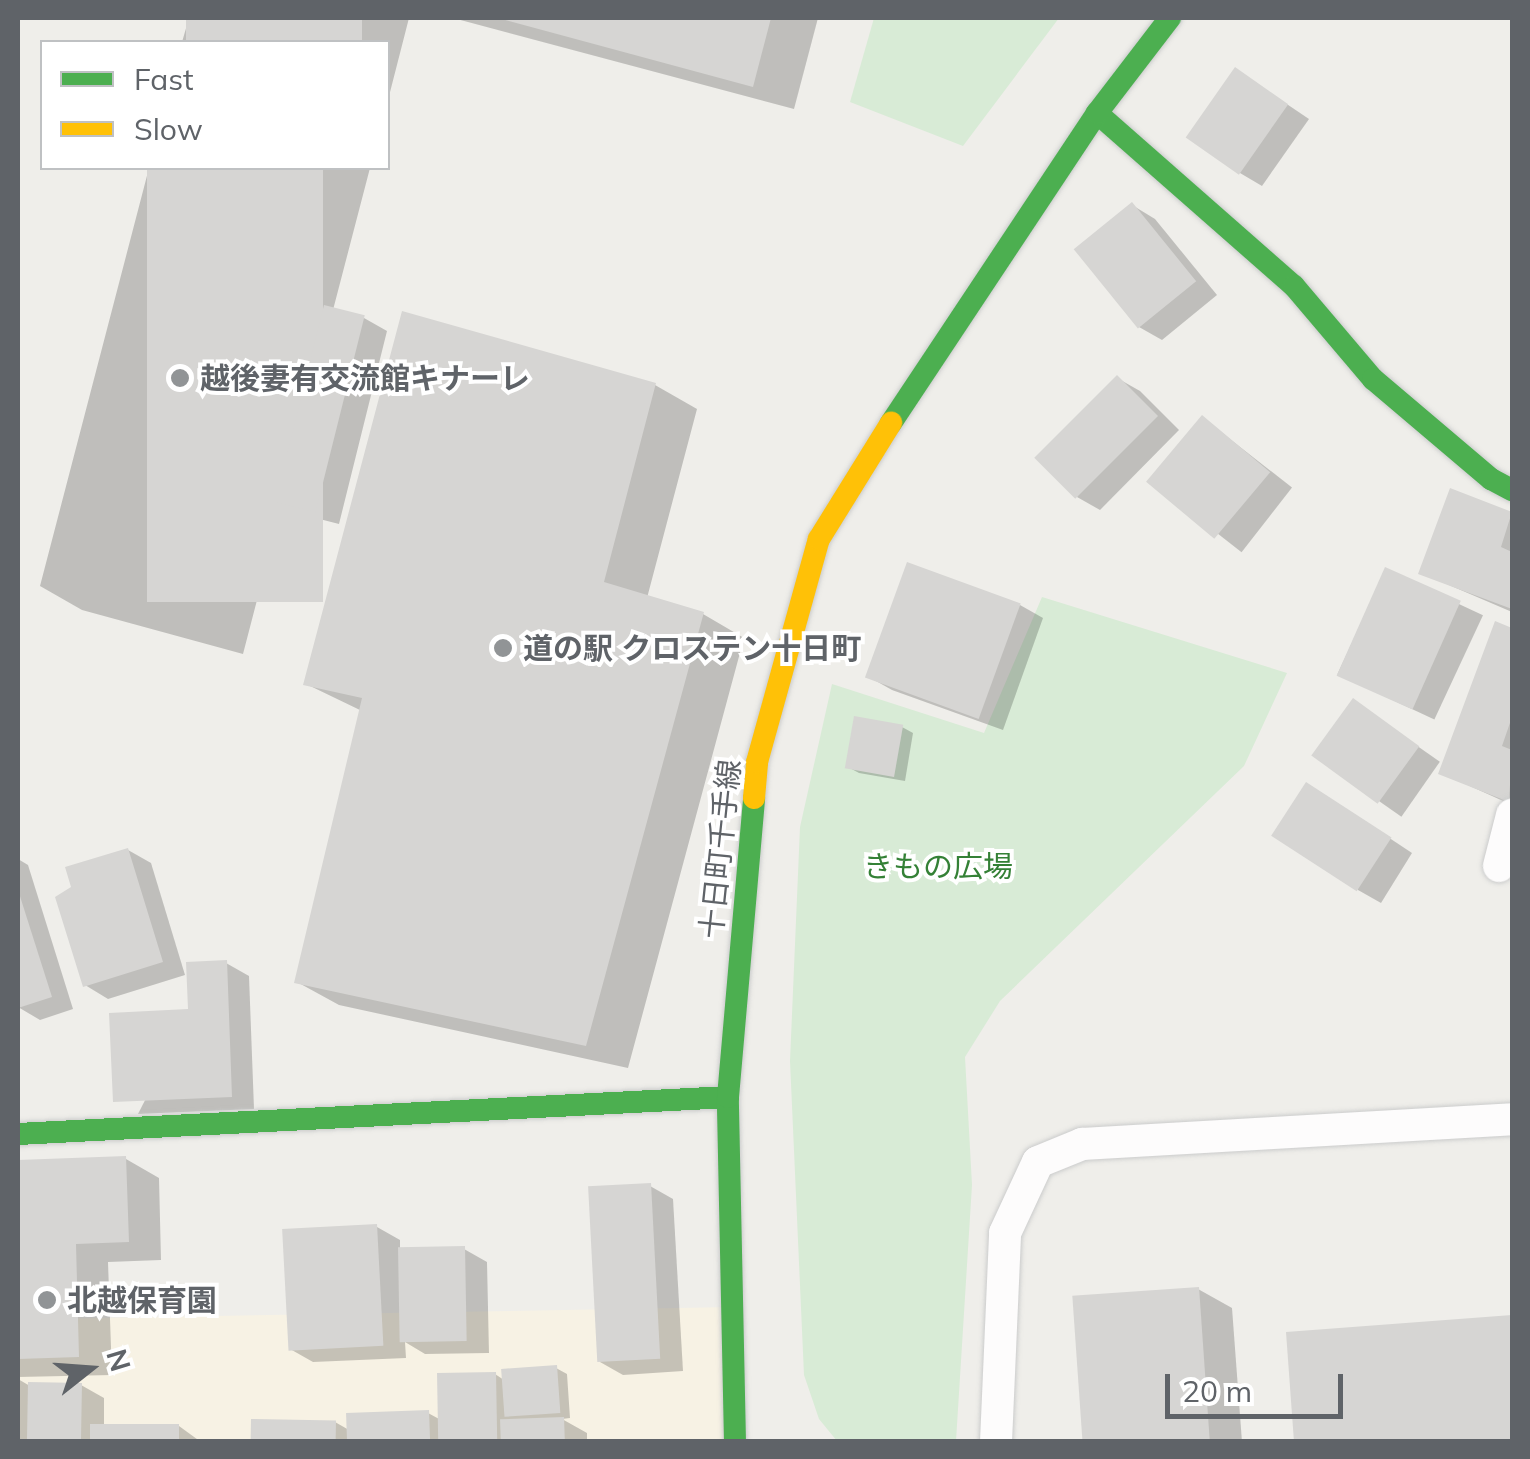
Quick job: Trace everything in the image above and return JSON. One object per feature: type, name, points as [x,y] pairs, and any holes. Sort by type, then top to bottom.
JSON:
[{"type":"main road","name":"十日町千手線","points":[[735,1442],[728,1097],[757,762],[820,538],[883,435],[1097,113],[1170,18]]},
{"type":"main road","points":[[1097,113],[1294,286],[1373,379],[1476,467],[1512,490]]},
{"type":"main road","points":[[18,1134],[728,1097]]},
{"type":"lane","points":[[1499,866],[1512,815]]},
{"type":"lane","points":[[996,1442],[1005,1233],[1038,1162],[1082,1144],[1512,1119]]},
{"type":"shaded area","points":[[733,1307],[735,1441],[20,1442],[18,1319]]},
{"type":"green space","points":[[874,18],[1059,18],[963,146],[850,102]]},
{"type":"green space","name":"きもの広場","points":[[1042,597],[1287,673],[1244,766],[1000,1001],[965,1057],[972,1185],[956,1441],[837,1441],[819,1419],[804,1375],[790,1061],[800,827],[832,684],[984,733]]},
{"type":"building","points":[[186,18],[362,18],[362,40],[186,40]]},
{"type":"building","points":[[498,18],[771,18],[753,87]]},
{"type":"building","points":[[1235,67],[1288,104],[1239,175],[1186,137]]},
{"type":"building","name":"越後妻有交流館キナーレ","points":[[147,170],[323,170],[323,602],[147,602]]},
{"type":"building","points":[[1132,202],[1196,281],[1138,328],[1074,249]]},
{"type":"building","points":[[324,305],[365,315],[316,512],[275,502]]},
{"type":"building","name":"道の駅 クロステン十日町","points":[[402,311],[656,383],[604,582],[704,612],[586,1046],[294,983],[362,698],[303,685]]},
{"type":"building","points":[[1117,375],[1158,416],[1075,499],[1034,458]]},
{"type":"building","points":[[1202,415],[1270,472],[1214,539],[1146,482]]},
{"type":"building","points":[[1450,488],[1512,512],[1501,547],[1512,552],[1512,609],[1418,574]]},
{"type":"building","points":[[907,562],[1021,603],[979,719],[865,678]]},
{"type":"building","points":[[1385,567],[1461,601],[1412,709],[1337,676]]},
{"type":"building","points":[[1495,621],[1512,628],[1512,717],[1502,746],[1512,750],[1509,802],[1438,774]]},
{"type":"building","points":[[1353,698],[1419,746],[1378,804],[1311,755]]},
{"type":"building","points":[[854,716],[903,725],[894,777],[845,768]]},
{"type":"building","points":[[1306,782],[1392,838],[1357,891],[1271,836]]},
{"type":"building","points":[[128,848],[163,962],[83,987],[55,897],[71,887],[65,867]]},
{"type":"building","points":[[18,890],[52,997],[18,1008]]},
{"type":"building","points":[[227,960],[232,1097],[113,1102],[109,1013],[188,1009],[186,962]]},
{"type":"building","name":"北越保育園","points":[[126,1156],[129,1242],[76,1244],[79,1357],[18,1359],[18,1160]]},
{"type":"building","points":[[651,1183],[660,1359],[597,1362],[588,1186]]},
{"type":"building","points":[[377,1224],[383,1346],[289,1351],[282,1229]]},
{"type":"building","points":[[465,1246],[467,1341],[400,1342],[398,1247]]},
{"type":"building","points":[[1199,1287],[1210,1442],[1083,1442],[1072,1296]]},
{"type":"building","points":[[1512,1315],[1512,1442],[1294,1442],[1286,1332]]},
{"type":"building","points":[[557,1365],[560,1413],[504,1417],[501,1369]]},
{"type":"building","points":[[496,1372],[497,1442],[438,1442],[437,1373]]},
{"type":"building","points":[[28,1382],[82,1383],[81,1442],[27,1442]]},
{"type":"building","points":[[429,1410],[430,1442],[347,1442],[346,1413]]},
{"type":"building","points":[[564,1417],[565,1442],[501,1442],[500,1419]]},
{"type":"building","points":[[251,1419],[336,1420],[336,1442],[251,1442]]},
{"type":"building","points":[[90,1424],[179,1424],[179,1442],[90,1442]]},
{"type":"traffic: fast","points":[[891,423],[1097,113],[1170,18]]},
{"type":"traffic: fast","points":[[1097,113],[1294,286],[1373,379],[1491,479],[1512,490]]},
{"type":"traffic: fast","points":[[735,1442],[728,1097],[754,798]]},
{"type":"traffic: fast","points":[[18,1134],[728,1097]]},
{"type":"traffic: slow","points":[[754,798],[757,762],[819,539],[891,423]]},
{"type":"place","name":"越後妻有交流館キナーレ","points":[[180,378]]},
{"type":"place","name":"道の駅 クロステン十日町","points":[[503,648]]},
{"type":"place","name":"北越保育園","points":[[47,1300]]}]
